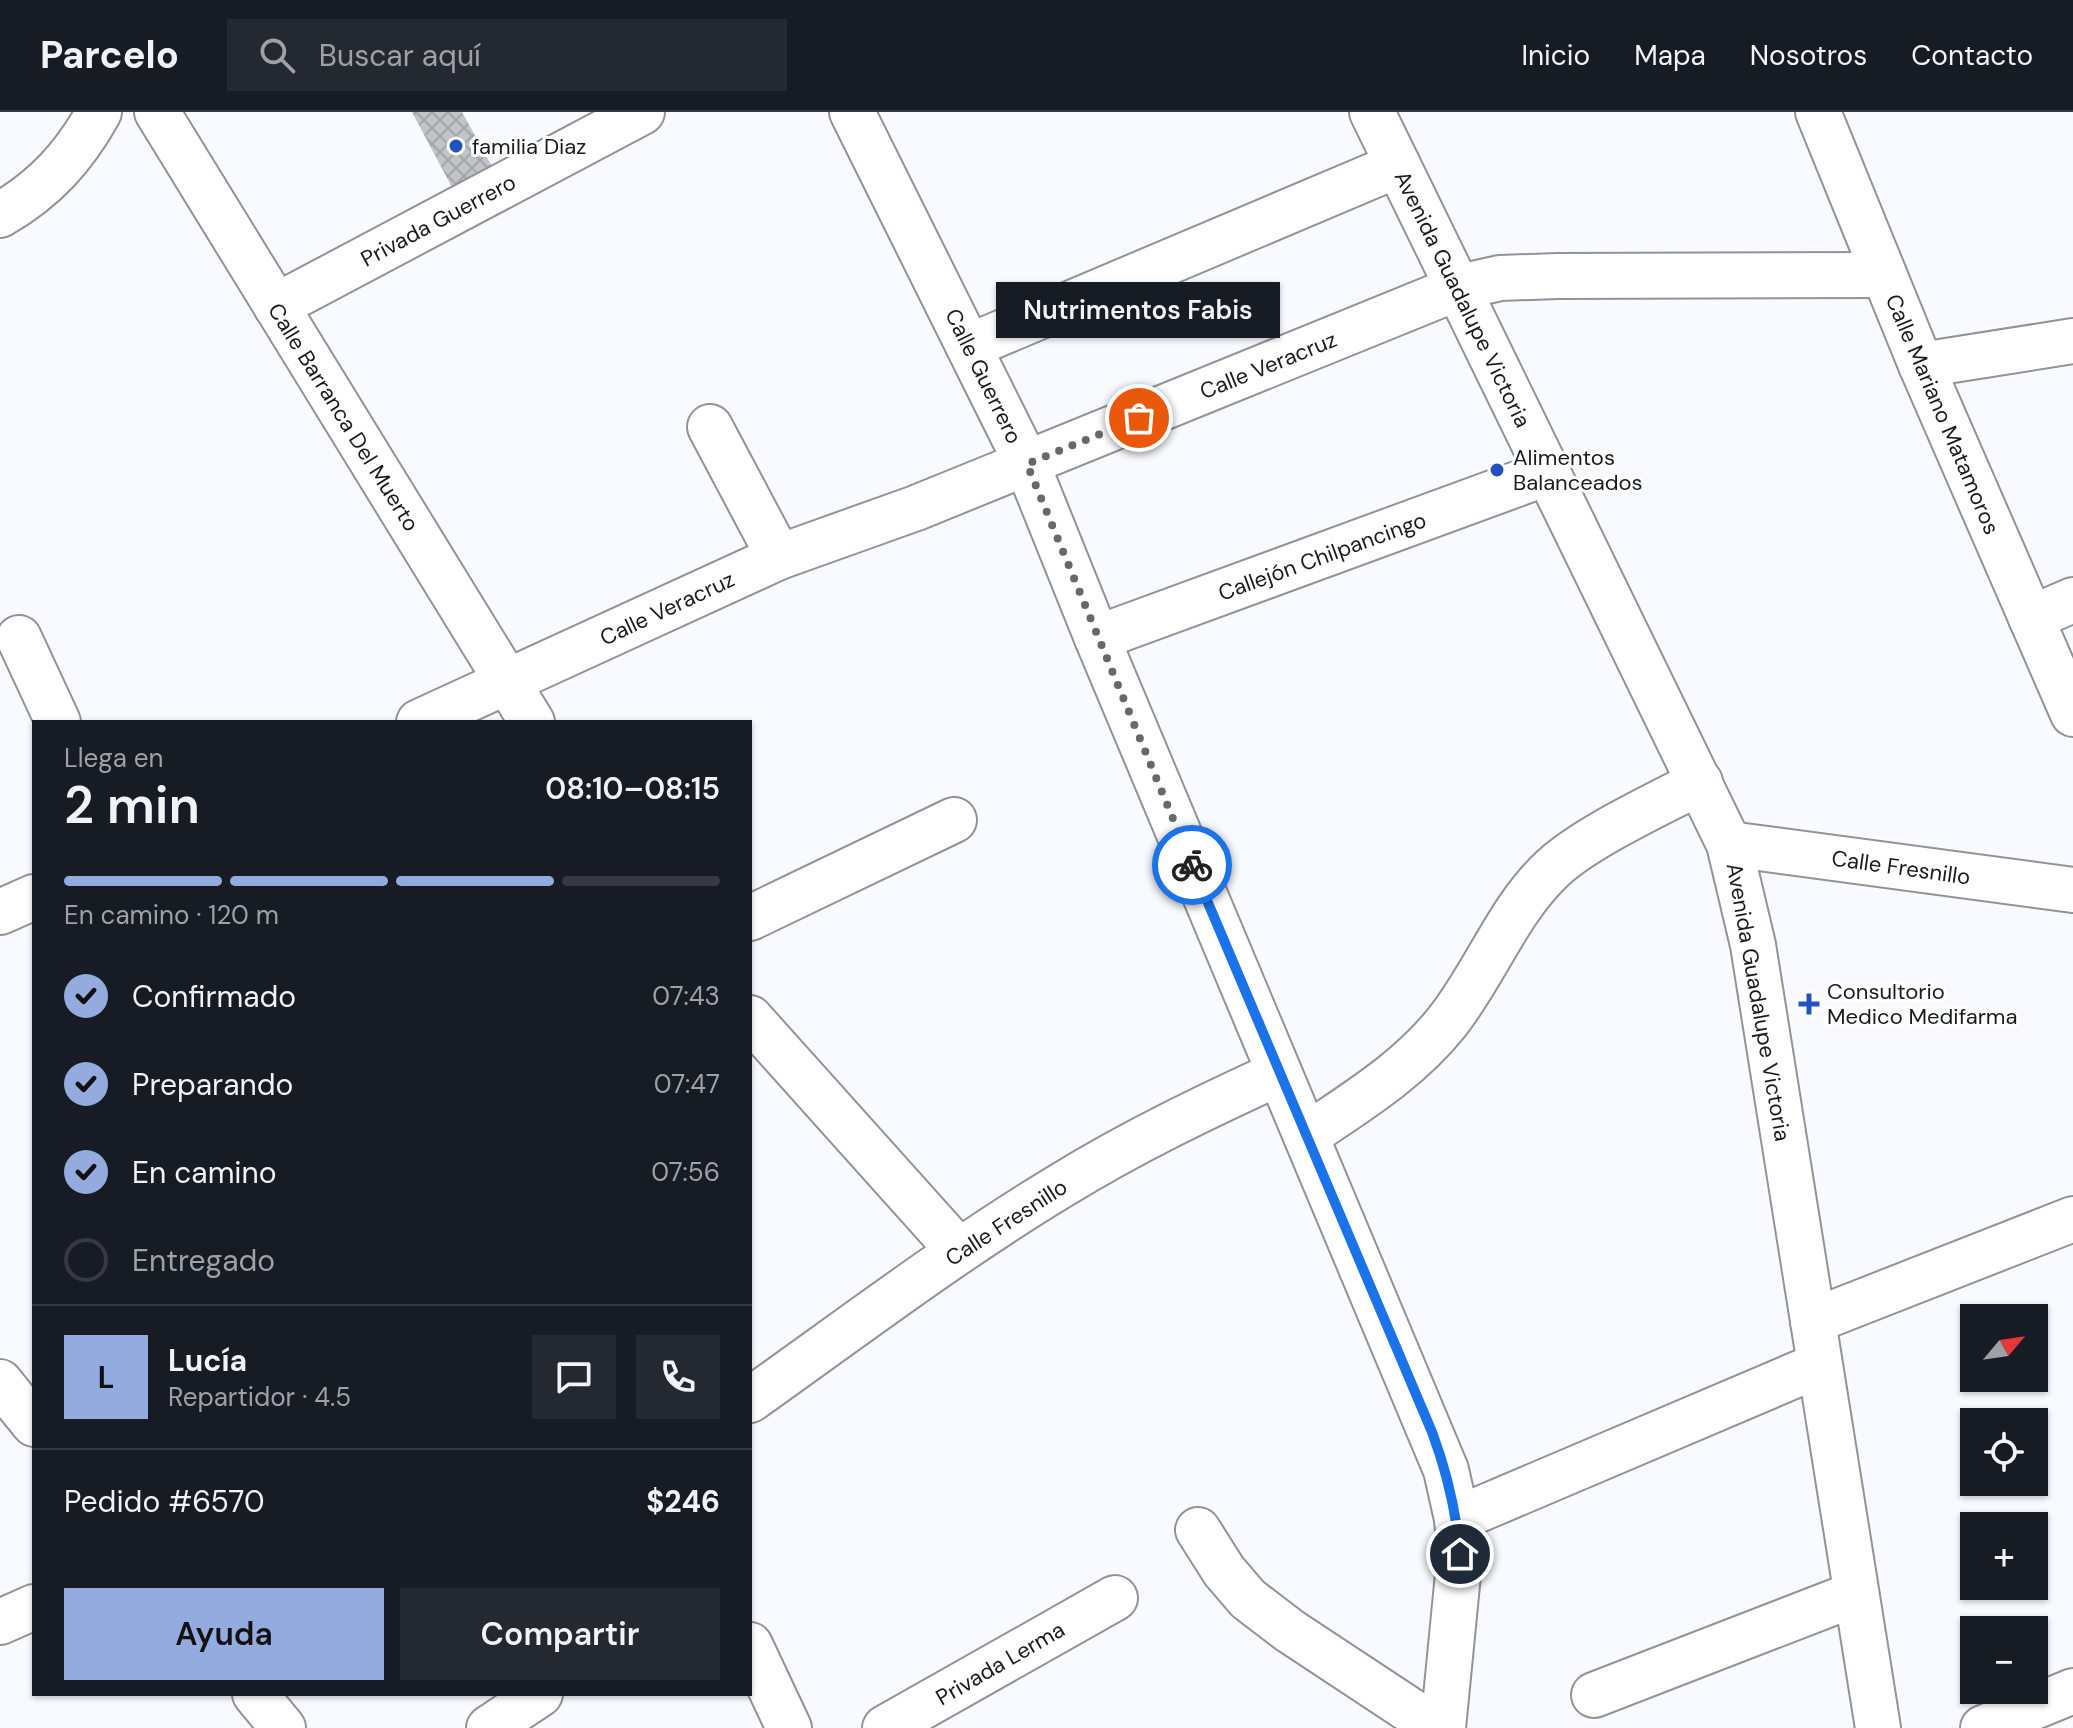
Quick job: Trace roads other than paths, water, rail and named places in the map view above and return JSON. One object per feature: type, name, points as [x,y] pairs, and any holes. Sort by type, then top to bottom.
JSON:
[{"type":"street","points":[[0,215],[22,203],[53,178],[81,144],[99,112]]},
{"type":"street","name":"Calle Barranca Del Muerto","points":[[157,112],[531,720]]},
{"type":"street","name":"Privada Guerrero","points":[[276,306],[642,112]]},
{"type":"street","name":"Calle Guerrero","points":[[852,112],[1027,464],[1446,1470],[1457,1519],[1460,1554],[1440,1728]]},
{"type":"street","name":"Avenida Guadalupe Victoria","points":[[1372,112],[1729,844],[1753,945],[1878,1728]]},
{"type":"street","name":"Calle Mariano Matamoros","points":[[1818,112],[1921,365],[2073,714]]},
{"type":"street","points":[[970,346],[1398,165]]},
{"type":"street","name":"Calle Veracruz","points":[[423,720],[779,557],[1027,464],[1460,287],[1500,278],[1558,276],[1884,275]]},
{"type":"street","points":[[1921,365],[2073,341]]},
{"type":"street","points":[[710,427],[779,557]]},
{"type":"street","name":"Callejón Chilpancingo","points":[[1097,638],[1547,473]]},
{"type":"street","points":[[2031,618],[2073,600]]},
{"type":"street","points":[[19,638],[57,720]]},
{"type":"street","points":[[1306,1136],[1393,1077],[1422,1051],[1448,1021],[1475,981],[1523,899],[1555,865],[1700,782]]},
{"type":"street","points":[[752,917],[954,820]]},
{"type":"street","name":"Calle Fresnillo","points":[[1729,844],[2073,890]]},
{"type":"street","points":[[752,1020],[959,1251]]},
{"type":"street","name":"Calle Fresnillo","points":[[752,1399],[959,1251],[1061,1185],[1137,1141],[1279,1073]]},
{"type":"street","points":[[1813,1321],[2073,1219]]},
{"type":"street","points":[[1457,1519],[1819,1365]]},
{"type":"street","points":[[0,1382],[32,1422]]},
{"type":"street","points":[[1198,1530],[1224,1571],[1248,1599],[1290,1631],[1440,1728]]},
{"type":"street","points":[[1594,1695],[1855,1594]]},
{"type":"street","name":"Privada Lerma","points":[[885,1728],[1115,1598]]},
{"type":"street","points":[[0,1622],[32,1608]]},
{"type":"street","points":[[752,1649],[789,1728]]},
{"type":"street","points":[[1983,1728],[2073,1691]]},
{"type":"street","points":[[257,1696],[283,1728]]},
{"type":"street","points":[[489,1728],[537,1696]]},
{"type":"place","name":"familia Diaz","points":[[456,146]]},
{"type":"place","name":"Nutrimentos Fabis","points":[[1139,418]]},
{"type":"place","name":"Alimentos Balanceados","points":[[1497,470]]},
{"type":"place","name":"Consultorio Medico Medifarma","points":[[1809,1004]]}]
